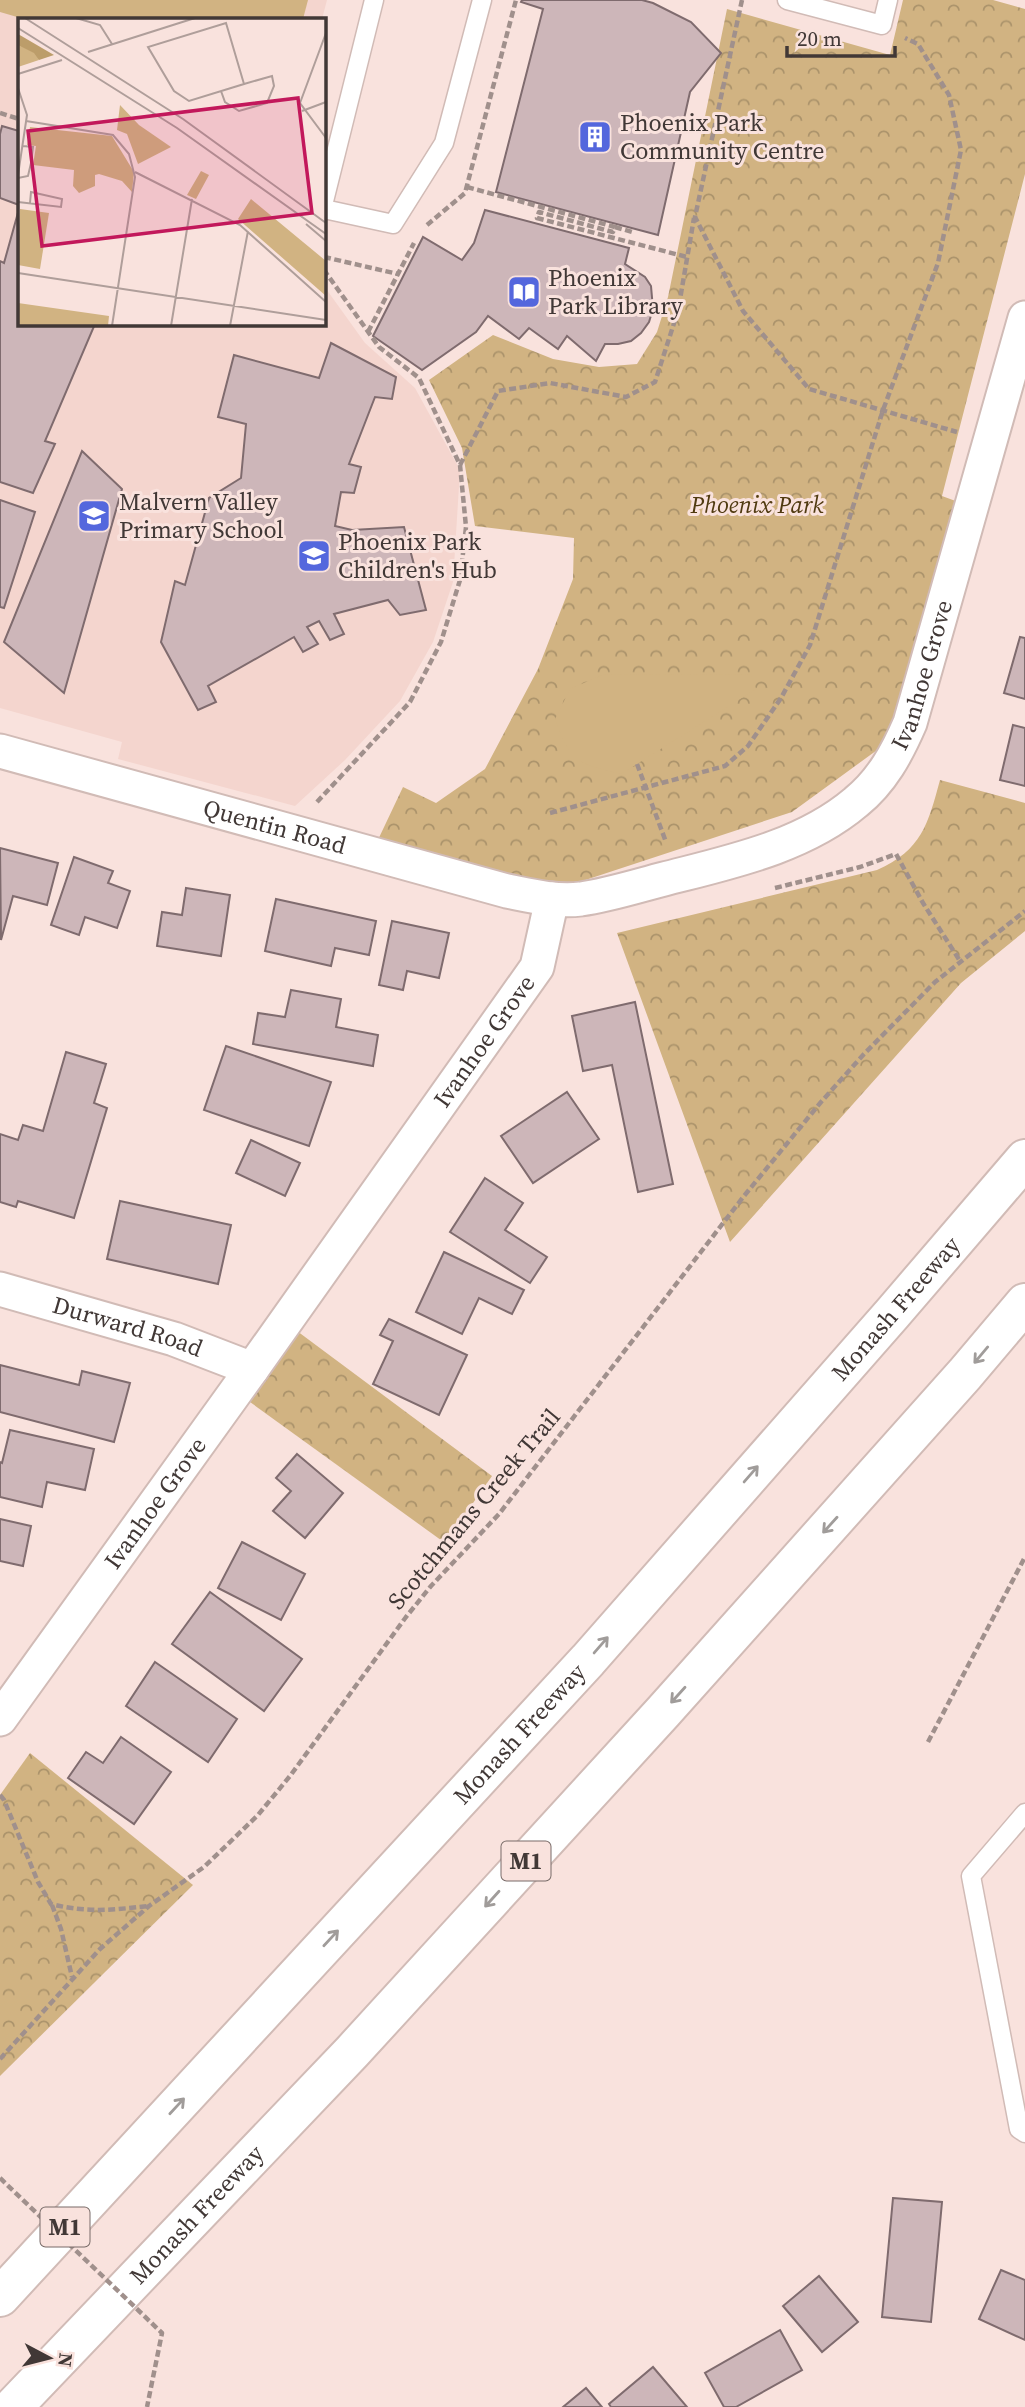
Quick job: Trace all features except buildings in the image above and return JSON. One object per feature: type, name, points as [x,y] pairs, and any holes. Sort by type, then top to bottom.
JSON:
[{"type":"highway","name":"Monash Freeway","points":[[0,2297],[588,1660],[1025,1159]]},
{"type":"highway","name":"Monash Freeway","points":[[13,2407],[389,2011],[663,1712],[1025,1303]]},
{"type":"highway","points":[[0,2265],[130,2156]]},
{"type":"street","name":"Ivanhoe Grove","points":[[0,1719],[253,1370],[537,967],[552,899],[582,899],[634,887],[726,862],[804,836],[857,802],[884,772],[900,747],[910,723],[1025,318]]},
{"type":"street","name":"Quentin Road","points":[[0,751],[507,891],[552,899]]},
{"type":"street","name":"Durward Road","points":[[0,1289],[174,1339],[253,1370]]},
{"type":"lane","points":[[326,193],[374,0]]},
{"type":"lane","points":[[326,209],[393,224],[444,143],[482,0]]},
{"type":"lane","points":[[787,0],[882,25],[888,0]]},
{"type":"lane","points":[[1025,1813],[971,1876],[1019,2129],[1025,2133]]},
{"type":"path","points":[[460,465],[498,391],[550,383],[625,397],[655,382],[678,311],[695,217],[742,0]]},
{"type":"path","points":[[550,813],[725,766],[748,746],[781,698],[810,645],[883,410],[938,263],[961,150],[949,94],[918,44],[882,25]]},
{"type":"path","points":[[0,113],[18,119]]},
{"type":"path","points":[[467,187],[632,232]]},
{"type":"path","points":[[615,226],[613,232],[539,212],[537,218],[687,257]]},
{"type":"path","points":[[695,217],[743,311],[810,389],[965,434]]},
{"type":"path","points":[[326,257],[398,274]]},
{"type":"path","points":[[290,831],[410,702],[441,642],[460,580],[466,527],[460,465],[419,378],[379,347],[326,273]]},
{"type":"path","points":[[636,764],[666,841],[655,844]]},
{"type":"path","points":[[896,854],[960,961]]},
{"type":"path","name":"Scotchmans Creek Trail","points":[[0,2059],[100,1949],[149,1906],[204,1867],[258,1815],[290,1776],[406,1617],[431,1586],[499,1514],[744,1196],[821,1102],[935,982],[1025,911]]},
{"type":"path","points":[[928,1742],[1025,1557]]},
{"type":"path","points":[[0,1795],[61,1929],[72,1977]]},
{"type":"path","points":[[0,1807],[4,1800]]},
{"type":"path","points":[[51,1905],[97,1912],[149,1906]]},
{"type":"path","points":[[0,2178],[162,2333],[147,2407]]},
{"type":"shaded area","points":[[0,0],[327,0],[322,18],[18,18],[18,326],[326,326],[326,289],[365,343],[415,388],[460,470],[453,582],[433,642],[400,701],[345,760],[295,806],[118,759],[122,742],[0,708]]},
{"type":"green space","points":[[0,0],[308,0],[303,18],[21,18],[0,12]]},
{"type":"green space","name":"Phoenix Park","points":[[903,0],[993,0],[1025,9],[1025,174],[942,496],[961,503],[895,737],[792,812],[555,890],[376,844],[403,787],[436,803],[485,769],[538,669],[573,579],[574,538],[475,526],[462,448],[429,380],[493,335],[553,359],[599,367],[637,364],[657,332],[668,297],[727,9],[890,55]]},
{"type":"green space","points":[[751,674],[756,689],[621,774],[578,759],[571,753],[555,719],[570,689],[602,675]]},
{"type":"green space","points":[[940,780],[1025,803],[1025,931],[961,983],[730,1242],[617,933],[877,870],[904,854],[921,834]]},
{"type":"green space","points":[[297,1331],[492,1476],[445,1543],[250,1402]]},
{"type":"green space","points":[[30,1753],[193,1885],[0,2076],[0,1795]]},
{"type":"place","name":"Phoenix Park Community Centre","points":[[595,137]]},
{"type":"place","name":"Phoenix Park Library","points":[[524,292]]},
{"type":"place","name":"Malvern Valley Primary School","points":[[94,516]]},
{"type":"place","name":"Phoenix Park Children's Hub","points":[[314,556]]}]
